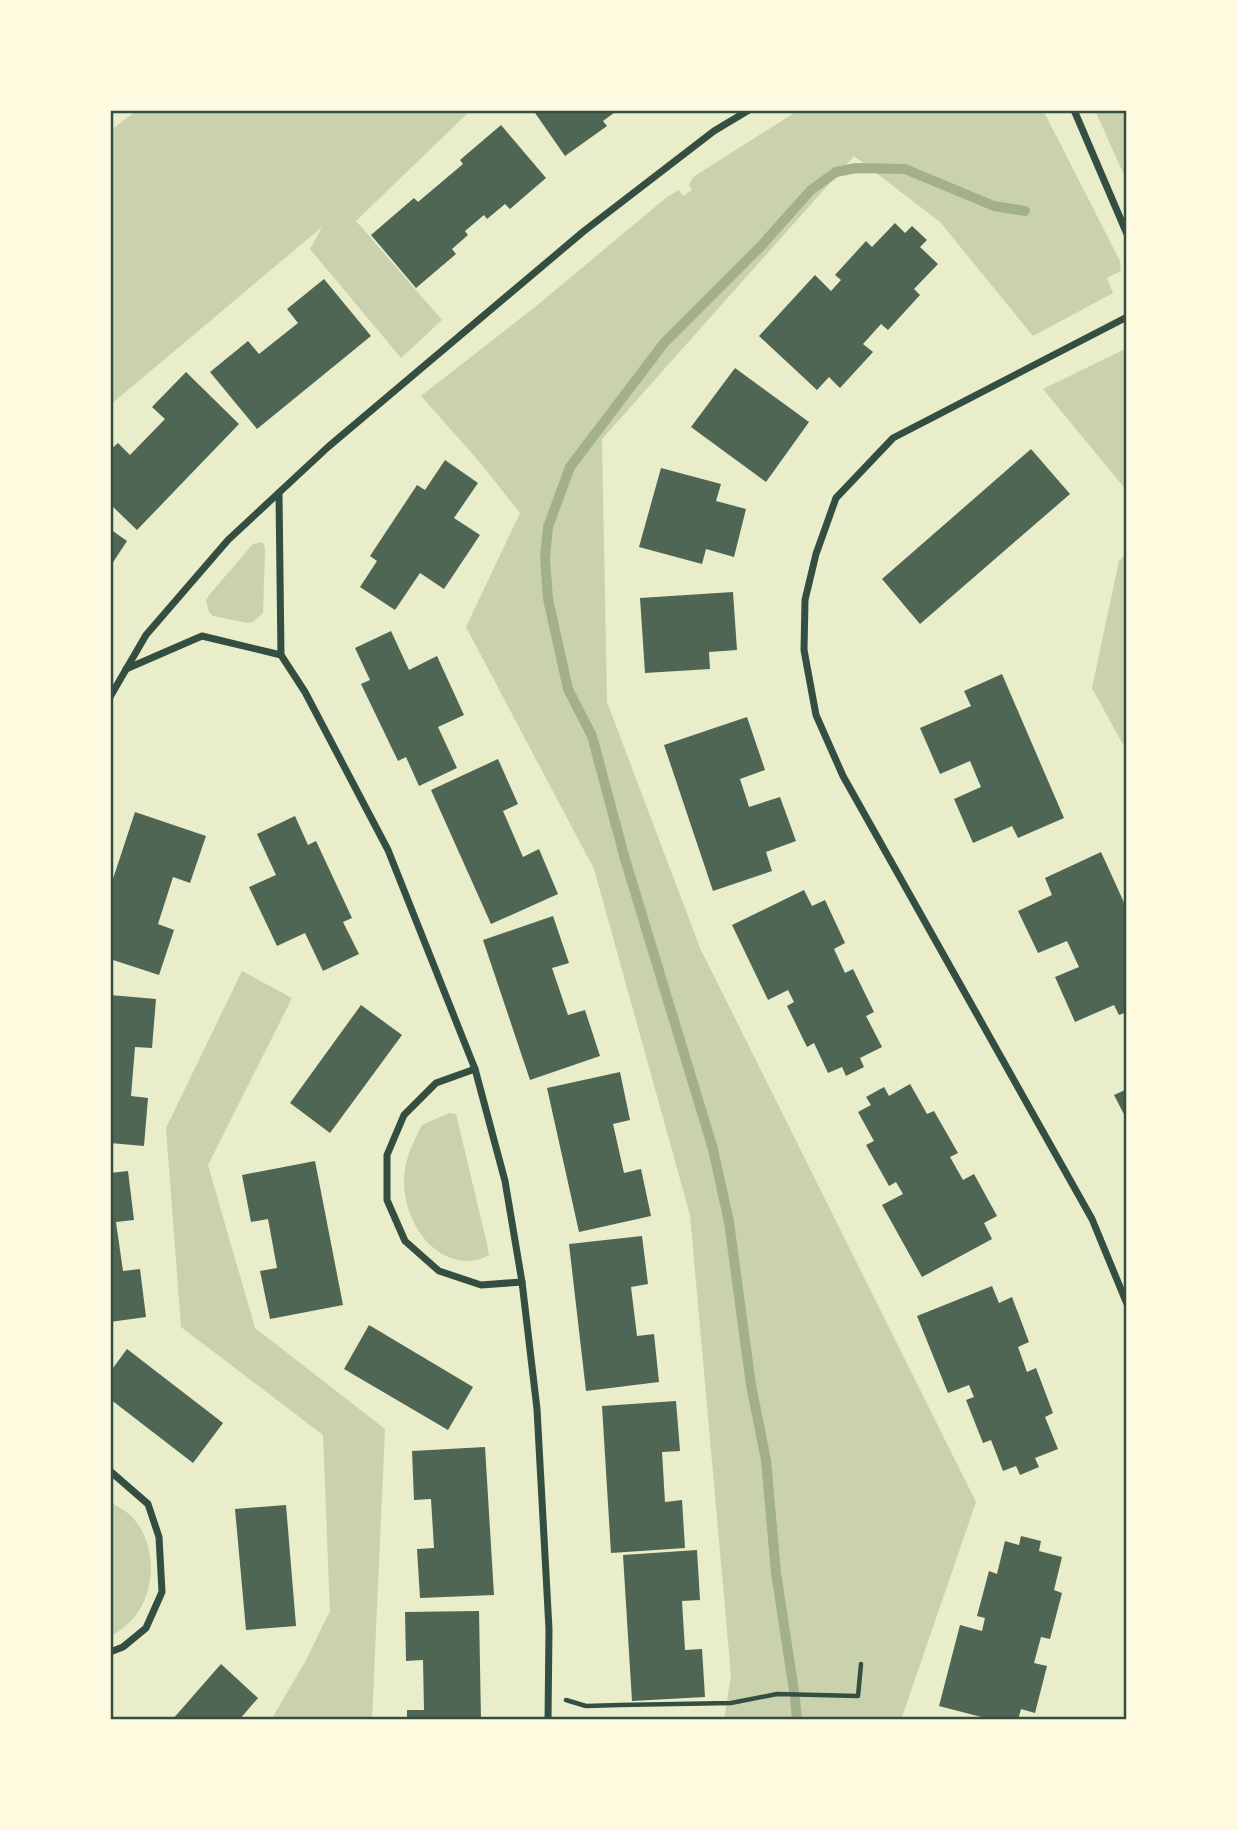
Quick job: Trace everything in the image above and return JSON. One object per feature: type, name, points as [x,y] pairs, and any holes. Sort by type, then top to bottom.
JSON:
[{"type":"street","points":[[110,697],[146,635],[219,551],[328,447],[584,231],[714,131],[749,110]]},
{"type":"street","points":[[1074,110],[1127,234]]},
{"type":"street","points":[[1127,317],[893,438],[836,498],[816,554],[805,600],[804,650],[816,715],[843,776],[1092,1219],[1127,1304]]},
{"type":"street","points":[[279,495],[281,655],[305,692],[388,850],[475,1069],[505,1181],[522,1282],[538,1423],[549,1629],[548,1720]]},
{"type":"street","points":[[125,670],[202,636],[281,655]]},
{"type":"street","points":[[475,1069],[436,1083],[404,1115],[387,1155],[387,1200],[405,1241],[439,1271],[481,1286],[522,1282]]},
{"type":"street","points":[[110,1471],[148,1504],[159,1537],[162,1592],[146,1628],[123,1647],[110,1652]]},
{"type":"path","points":[[548,1700],[572,1700],[586,1706],[732,1703],[777,1694],[858,1696],[861,1664]]},
{"type":"green space","points":[[137,110],[471,110],[356,221],[442,320],[401,358],[310,249],[322,227],[110,405],[110,131]]},
{"type":"green space","points":[[799,110],[1043,110],[1120,261],[1121,271],[1107,278],[1113,293],[1033,336],[940,222],[854,156],[602,439],[607,702],[700,948],[976,1502],[901,1720],[724,1720],[731,1675],[690,1215],[594,869],[466,627],[520,513],[478,460],[421,396],[540,303],[667,197],[679,190],[683,196],[692,190],[689,185],[693,177]]},
{"type":"green space","points":[[1095,110],[1127,110],[1127,182]]},
{"type":"green space","points":[[1127,348],[1127,491],[1043,389]]},
{"type":"green space","points":[[261,542],[265,551],[263,613],[248,623],[213,616],[206,600],[253,544]]},
{"type":"green space","points":[[1127,553],[1127,752],[1092,688],[1119,561]]},
{"type":"green space","points":[[242,971],[292,998],[208,1165],[255,1328],[385,1429],[372,1720],[271,1720],[305,1662],[330,1611],[323,1435],[181,1327],[166,1128]]},
{"type":"green space","points":[[449,1113],[456,1114],[487,1244],[489,1255],[482,1259],[458,1260],[435,1249],[426,1241],[412,1219],[405,1194],[406,1166],[422,1125]]},
{"type":"green space","points":[[110,1502],[131,1516],[143,1533],[151,1566],[150,1583],[137,1614],[125,1627],[110,1636]]},
{"type":"building","points":[[533,110],[618,110],[603,121],[607,126],[565,156]]},
{"type":"building","points":[[501,125],[546,178],[510,209],[505,204],[487,219],[484,215],[465,231],[468,235],[452,249],[456,254],[416,288],[371,235],[414,198],[418,202],[463,164],[460,160]]},
{"type":"building","points":[[895,223],[905,233],[912,226],[927,240],[920,247],[938,264],[914,289],[920,295],[888,330],[881,324],[863,344],[873,352],[840,388],[829,377],[817,390],[759,336],[815,275],[831,291],[841,280],[835,275],[866,241],[872,247]]},
{"type":"building","points":[[324,279],[371,336],[257,429],[210,372],[248,341],[259,354],[298,323],[287,309]]},
{"type":"building","points":[[735,368],[809,422],[766,482],[691,427]]},
{"type":"building","points":[[186,372],[239,424],[137,530],[110,504],[110,450],[118,443],[130,455],[165,419],[152,407]]},
{"type":"building","points":[[1031,449],[1070,494],[920,624],[882,579]]},
{"type":"building","points":[[445,460],[478,483],[454,518],[480,535],[444,589],[420,573],[395,610],[360,587],[377,561],[370,556],[417,485],[425,490]]},
{"type":"building","points":[[661,468],[721,484],[716,501],[746,509],[734,557],[706,549],[702,564],[639,547]]},
{"type":"building","points":[[110,529],[127,541],[110,567]]},
{"type":"building","points":[[733,592],[737,650],[709,652],[710,669],[645,673],[640,598]]},
{"type":"building","points":[[391,631],[409,670],[437,656],[464,715],[438,727],[457,768],[419,786],[406,757],[398,761],[361,684],[370,680],[355,648]]},
{"type":"building","points":[[1002,674],[1064,818],[1018,838],[1012,826],[973,843],[954,799],[981,787],[970,761],[940,774],[920,728],[971,706],[964,691]]},
{"type":"building","points":[[747,717],[765,770],[740,779],[749,807],[780,797],[796,841],[766,852],[772,871],[713,891],[664,745]]},
{"type":"building","points":[[498,759],[518,804],[503,811],[523,857],[539,849],[558,894],[491,924],[431,790]]},
{"type":"building","points":[[135,812],[206,836],[190,883],[173,877],[158,924],[174,930],[159,975],[110,959],[110,888]]},
{"type":"building","points":[[295,816],[308,845],[316,841],[352,918],[343,922],[359,954],[323,971],[305,933],[277,946],[249,887],[276,875],[257,834]]},
{"type":"building","points":[[1101,852],[1127,909],[1127,1012],[1119,1015],[1114,1005],[1075,1022],[1055,977],[1079,967],[1067,941],[1038,953],[1018,911],[1052,895],[1045,878]]},
{"type":"building","points":[[804,890],[812,906],[825,900],[845,943],[834,949],[845,973],[853,969],[874,1012],[866,1016],[882,1047],[860,1058],[864,1067],[846,1076],[842,1067],[828,1073],[814,1043],[807,1047],[787,1006],[794,1002],[788,990],[768,1000],[732,925]]},
{"type":"building","points":[[553,916],[569,963],[552,968],[568,1015],[585,1010],[600,1056],[530,1080],[483,940]]},
{"type":"building","points":[[110,995],[156,999],[152,1048],[135,1047],[131,1096],[148,1098],[144,1146],[110,1143]]},
{"type":"building","points":[[361,1005],[402,1035],[330,1133],[290,1103]]},
{"type":"building","points":[[620,1072],[630,1120],[613,1124],[624,1173],[641,1169],[651,1216],[579,1232],[547,1088]]},
{"type":"building","points":[[910,1084],[927,1114],[934,1111],[958,1153],[950,1157],[963,1180],[974,1174],[997,1216],[984,1223],[992,1239],[922,1277],[882,1205],[903,1194],[896,1182],[889,1186],[866,1145],[874,1141],[858,1112],[871,1105],[866,1097],[884,1087],[889,1096]]},
{"type":"building","points":[[1127,1089],[1127,1120],[1114,1095]]},
{"type":"building","points":[[315,1161],[343,1305],[270,1319],[260,1271],[277,1268],[268,1219],[251,1222],[242,1175]]},
{"type":"building","points":[[128,1171],[134,1220],[116,1222],[123,1271],[140,1269],[146,1317],[110,1322],[110,1173]]},
{"type":"building","points":[[642,1236],[648,1284],[631,1287],[637,1336],[654,1334],[659,1382],[586,1391],[569,1244]]},
{"type":"building","points":[[992,1286],[999,1303],[1012,1297],[1029,1342],[1018,1347],[1027,1372],[1036,1368],[1053,1413],[1045,1417],[1058,1449],[1035,1458],[1039,1467],[1020,1475],[1016,1466],[1003,1471],[991,1440],[983,1443],[966,1400],[974,1397],[969,1385],[948,1393],[917,1316]]},
{"type":"building","points":[[369,1325],[473,1387],[448,1430],[344,1369]]},
{"type":"building","points":[[127,1349],[223,1423],[193,1463],[110,1399],[110,1372]]},
{"type":"building","points":[[676,1401],[680,1451],[662,1452],[665,1502],[682,1500],[685,1548],[611,1553],[602,1406]]},
{"type":"building","points":[[485,1447],[494,1595],[420,1598],[417,1549],[434,1548],[431,1499],[414,1500],[412,1451]]},
{"type":"building","points":[[286,1505],[296,1626],[246,1630],[235,1509]]},
{"type":"building","points":[[1021,1536],[1041,1541],[1039,1551],[1062,1557],[1054,1590],[1062,1593],[1050,1639],[1041,1637],[1034,1663],[1047,1666],[1035,1713],[1021,1709],[1018,1720],[993,1720],[939,1706],[960,1625],[982,1631],[985,1618],[977,1616],[989,1571],[997,1574],[1005,1541],[1019,1545]]},
{"type":"building","points":[[697,1550],[700,1600],[682,1601],[685,1650],[702,1649],[705,1697],[632,1701],[623,1555]]},
{"type":"building","points":[[479,1611],[481,1720],[407,1720],[407,1710],[424,1710],[423,1660],[406,1661],[405,1612]]},
{"type":"building","points":[[221,1664],[258,1698],[239,1720],[172,1720]]},
{"type":"waterway","points":[[794,1691],[776,1573],[766,1460],[751,1385],[729,1222],[713,1149],[625,859],[592,736],[568,689],[548,599],[545,558],[548,527],[570,467],[664,343],[761,246],[811,190],[836,172],[856,168],[905,169],[994,206],[1025,211]]},
{"type":"waterway","points":[[795,1698],[797,1720]]}]
